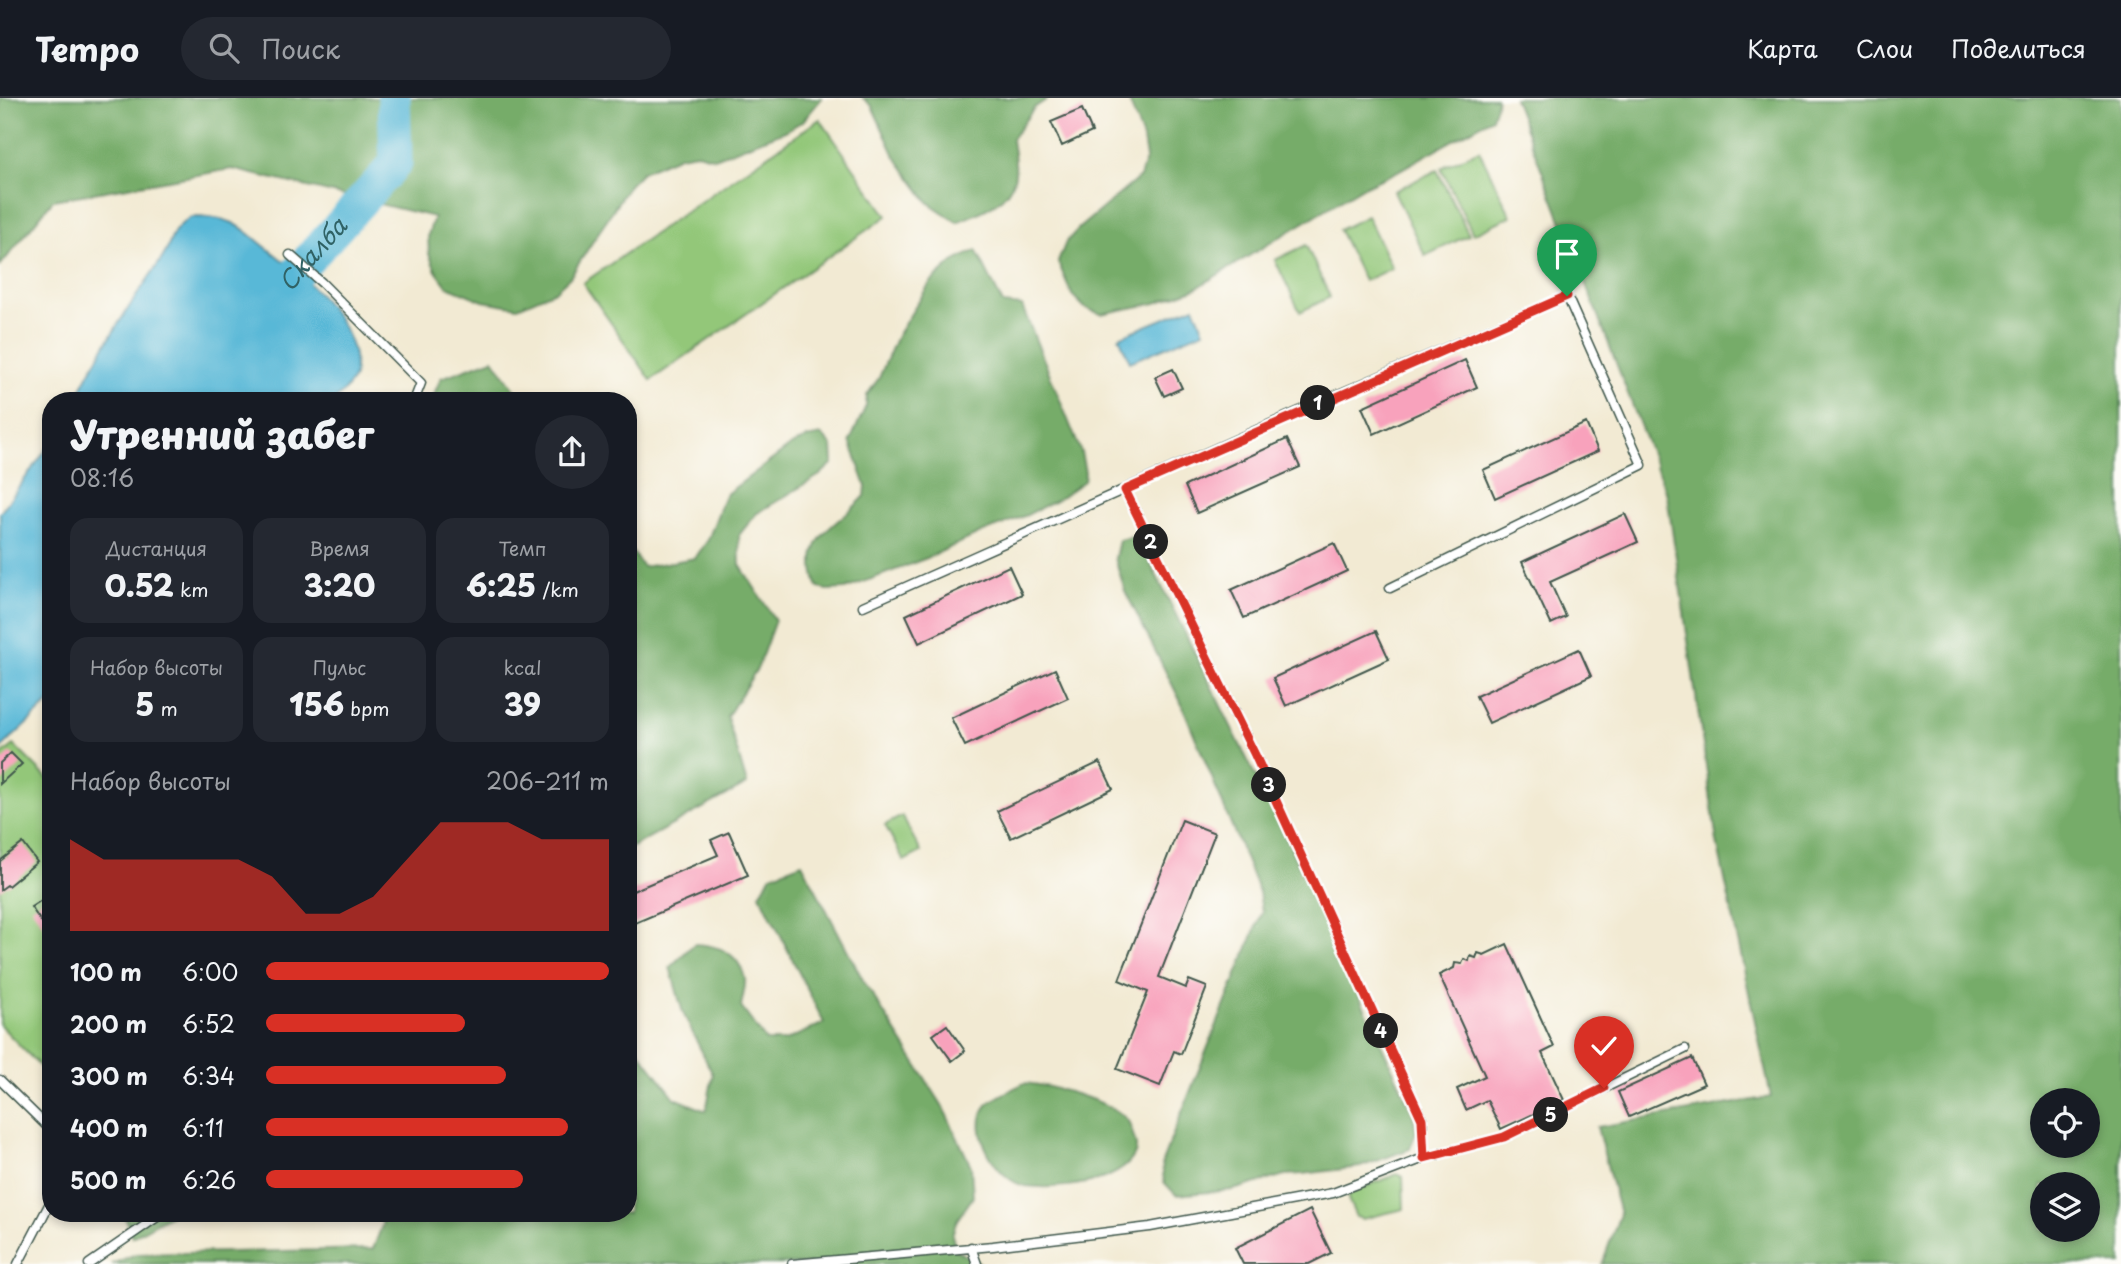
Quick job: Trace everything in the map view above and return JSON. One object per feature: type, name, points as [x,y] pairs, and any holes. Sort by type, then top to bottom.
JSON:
[{"type":"lane","points":[[290,255],[322,283],[421,383],[418,392]]},
{"type":"lane","points":[[863,606],[1567,296],[1642,465],[1390,588]]},
{"type":"lane","points":[[1125,490],[1255,755],[1422,1119],[1424,1158]]},
{"type":"lane","points":[[792,1264],[1150,1227],[1332,1193],[1424,1158],[1504,1137],[1685,1049]]},
{"type":"lane","points":[[0,1080],[42,1121]]},
{"type":"lane","points":[[18,1264],[42,1219]]},
{"type":"lane","points":[[89,1264],[150,1222]]},
{"type":"lane","points":[[971,1247],[977,1264]]},
{"type":"green space","points":[[0,98],[822,98],[803,121],[785,131],[715,158],[697,153],[679,156],[642,172],[629,185],[570,277],[555,291],[518,307],[483,301],[447,286],[436,271],[429,254],[428,235],[434,217],[232,169],[53,200],[0,266]]},
{"type":"green space","points":[[863,98],[1049,98],[1034,108],[1012,139],[1015,175],[1005,195],[983,211],[957,222],[929,203],[895,156],[872,106]]},
{"type":"green space","points":[[1128,98],[1496,98],[1497,101],[1492,118],[1396,172],[1361,188],[1196,288],[1156,303],[1101,314],[1085,308],[1072,295],[1058,262],[1066,242],[1079,228],[1140,177],[1146,158],[1143,139]]},
{"type":"green space","points":[[1514,98],[2121,98],[2121,1264],[1602,1264],[1620,1214],[1597,1127],[1771,1097],[1717,842],[1667,495]]},
{"type":"green space","points":[[820,119],[887,216],[651,380],[583,283]]},
{"type":"green space","points":[[1479,150],[1511,216],[1473,234],[1441,168]]},
{"type":"green space","points":[[1437,170],[1469,235],[1425,256],[1394,191]]},
{"type":"green space","points":[[1367,216],[1392,268],[1364,281],[1339,230]]},
{"type":"green space","points":[[1306,245],[1330,297],[1300,312],[1275,260]]},
{"type":"green space","points":[[976,250],[1003,304],[1022,306],[1081,452],[1084,481],[1060,498],[1027,515],[927,558],[845,589],[818,588],[813,570],[813,556],[817,544],[832,525],[865,496],[866,486],[850,441],[866,406],[867,395],[879,378],[897,336],[930,283],[953,262]]},
{"type":"green space","points":[[493,359],[517,392],[435,392],[441,378]]},
{"type":"green space","points":[[822,435],[832,446],[833,463],[820,475],[756,514],[739,535],[740,565],[775,620],[758,667],[727,717],[747,784],[637,844],[637,559],[643,567],[695,558],[708,540],[725,495],[793,444]]},
{"type":"green space","points":[[1137,536],[1291,848],[1413,1113],[1416,1132],[1410,1149],[1360,1167],[1285,1175],[1233,1190],[1176,1195],[1164,1182],[1162,1162],[1262,912],[1259,892],[1180,700],[1125,591],[1115,558],[1119,540]]},
{"type":"green space","points":[[14,745],[42,773],[42,1069],[0,1025],[0,756]]},
{"type":"green space","points":[[902,816],[921,852],[904,861],[885,825]]},
{"type":"green space","points":[[802,863],[863,980],[942,1105],[971,1166],[973,1197],[957,1220],[952,1235],[956,1250],[981,1264],[112,1264],[136,1254],[373,1249],[382,1222],[637,1222],[637,1049],[675,1098],[706,1111],[713,1075],[683,1013],[670,967],[694,944],[719,948],[733,956],[745,979],[741,1007],[766,1041],[785,1041],[824,1023],[760,894],[771,875]]},
{"type":"green space","points":[[1024,1083],[1080,1095],[1120,1114],[1128,1121],[1135,1141],[1135,1154],[1132,1159],[1104,1178],[1066,1186],[1025,1186],[1004,1175],[995,1165],[983,1140],[982,1115],[987,1105]]},
{"type":"green space","points":[[1397,1174],[1403,1177],[1404,1209],[1362,1219],[1356,1217],[1348,1199],[1349,1193]]},
{"type":"green space","points":[[126,1222],[158,1222],[132,1237]]},
{"type":"water","points":[[191,217],[207,217],[233,223],[310,285],[339,319],[349,338],[354,357],[354,376],[342,392],[80,392],[115,329],[166,253],[177,228]]},
{"type":"water","points":[[1194,306],[1204,331],[1130,362],[1119,337]]},
{"type":"water","points":[[42,455],[42,709],[0,749],[0,513]]},
{"type":"building","points":[[1082,109],[1092,132],[1062,146],[1051,122]]},
{"type":"building","points":[[1465,360],[1477,387],[1374,434],[1362,407]]},
{"type":"building","points":[[1173,369],[1182,388],[1164,396],[1155,377]]},
{"type":"building","points":[[1586,423],[1598,451],[1495,498],[1483,470]]},
{"type":"building","points":[[1287,439],[1300,467],[1197,513],[1185,486]]},
{"type":"building","points":[[1625,514],[1638,542],[1550,582],[1566,617],[1551,624],[1522,562]]},
{"type":"building","points":[[1334,543],[1347,571],[1244,618],[1231,590]]},
{"type":"building","points":[[1009,566],[1022,594],[919,643],[906,615]]},
{"type":"building","points":[[1376,631],[1389,659],[1286,706],[1273,678]]},
{"type":"building","points":[[1579,649],[1591,676],[1489,723],[1476,696]]},
{"type":"building","points":[[1055,669],[1068,698],[965,746],[951,718]]},
{"type":"building","points":[[11,753],[22,764],[0,784],[0,763]]},
{"type":"building","points":[[1100,762],[1113,789],[1011,838],[997,811]]},
{"type":"building","points":[[1182,820],[1215,833],[1159,977],[1186,988],[1189,980],[1207,987],[1181,1054],[1174,1051],[1160,1086],[1117,1069],[1148,992],[1119,980]]},
{"type":"building","points":[[729,832],[748,875],[637,922],[637,889],[718,855],[711,840]]},
{"type":"building","points":[[23,843],[37,862],[0,890],[0,861]]},
{"type":"building","points":[[42,900],[42,923],[31,907]]},
{"type":"building","points":[[1507,944],[1554,1047],[1542,1053],[1564,1100],[1501,1129],[1487,1100],[1466,1110],[1457,1089],[1485,1076],[1439,975],[1454,968],[1455,963],[1462,964],[1464,959],[1469,961],[1470,956],[1476,958],[1478,953],[1484,955]]},
{"type":"building","points":[[947,1025],[965,1051],[952,1061],[933,1035]]},
{"type":"building","points":[[1692,1058],[1704,1084],[1629,1117],[1618,1092]]},
{"type":"building","points":[[1310,1210],[1331,1253],[1309,1264],[1243,1264],[1235,1248]]},
{"type":"waterway","name":"Скалба","points":[[270,307],[298,271],[396,163],[394,98]]},
{"type":"route","points":[[1567,296],[1311,406],[1125,490],[1255,755],[1422,1119],[1424,1158],[1504,1137],[1604,1088]]}]
